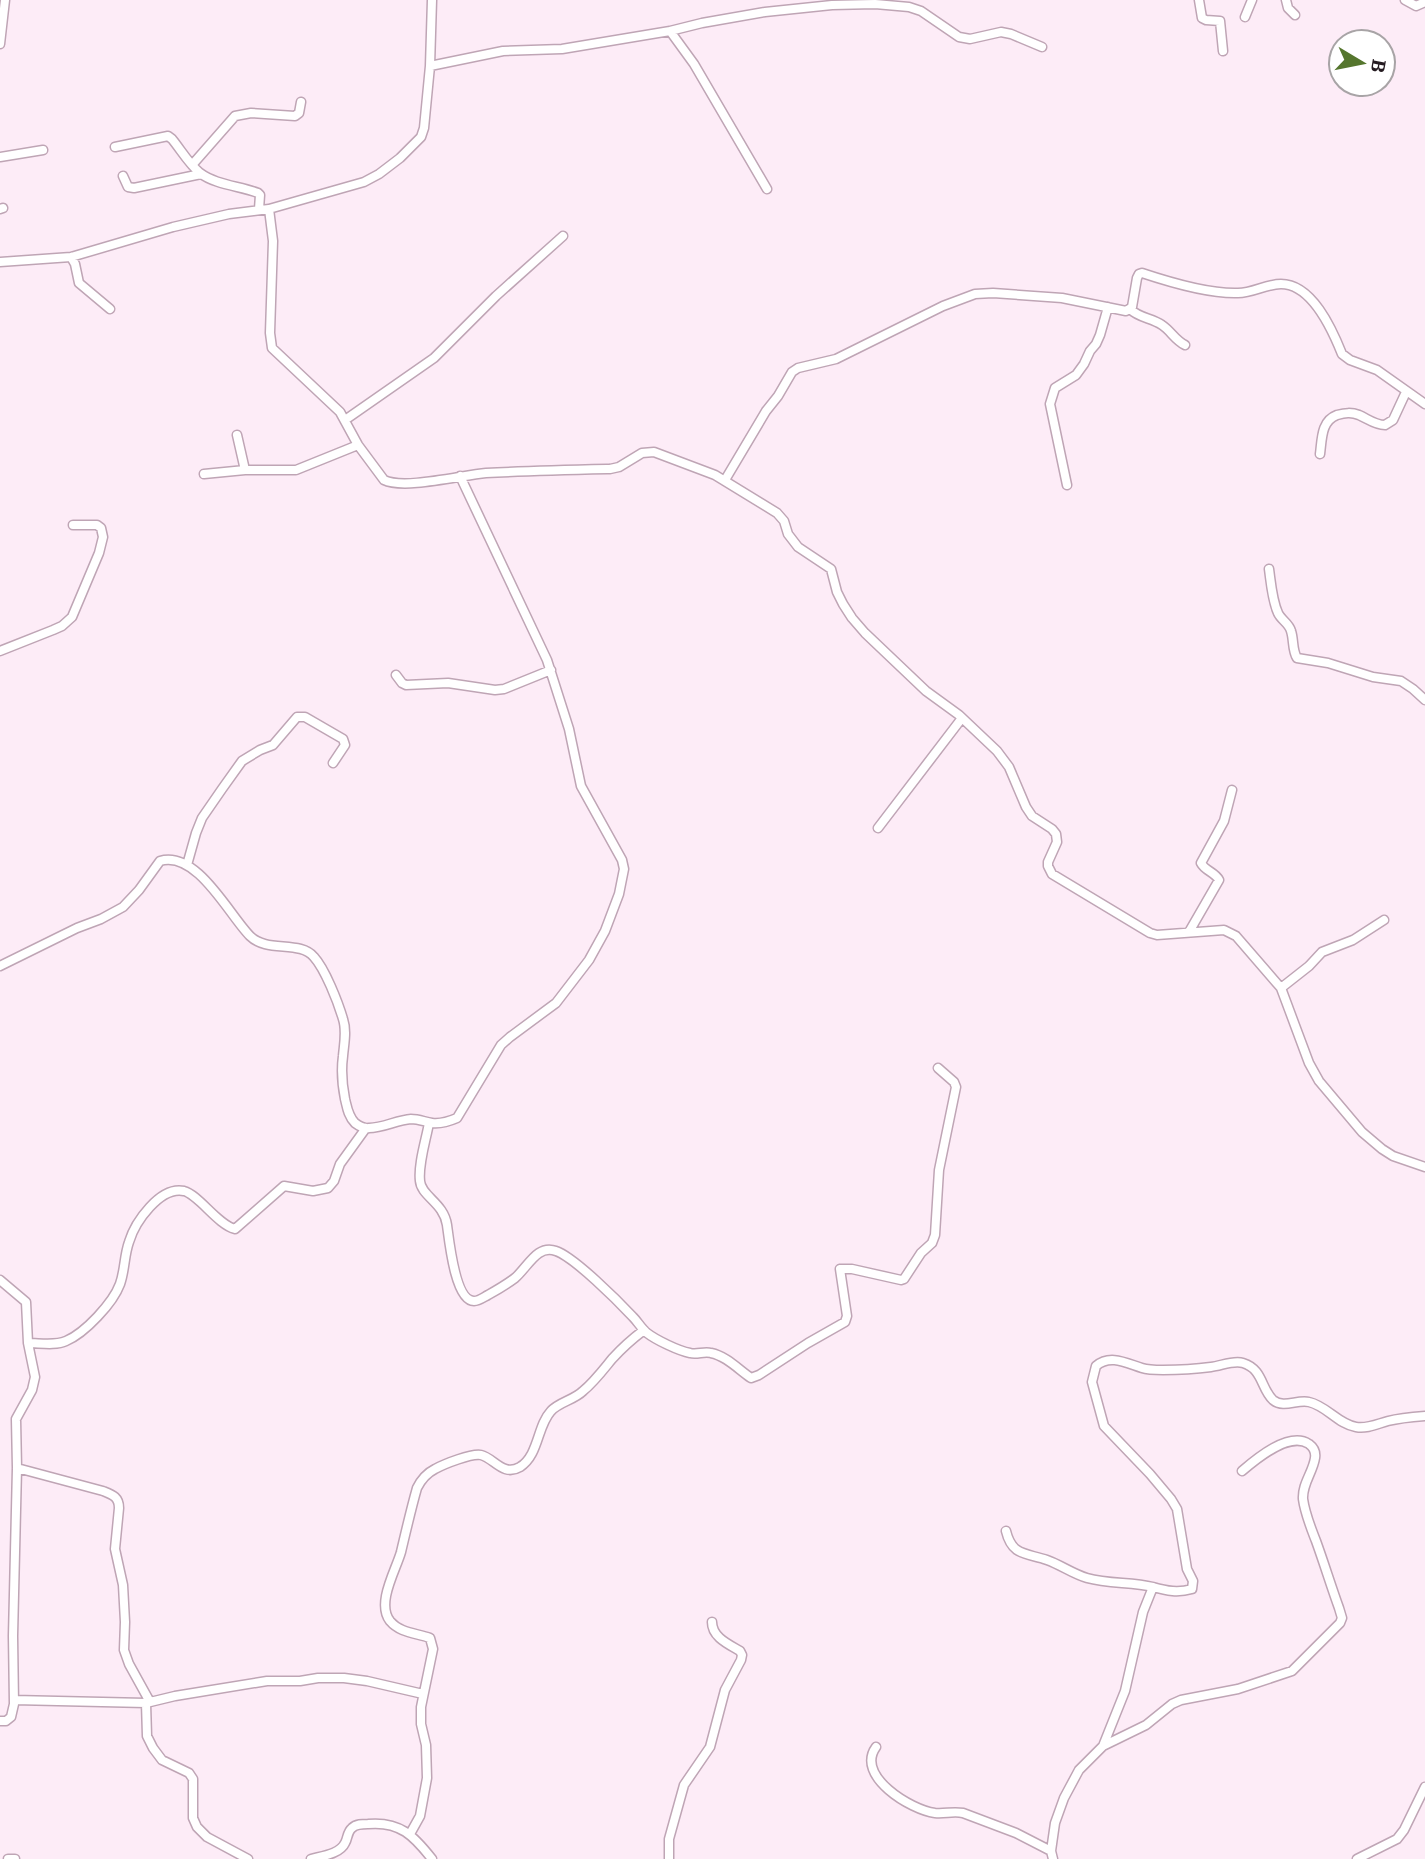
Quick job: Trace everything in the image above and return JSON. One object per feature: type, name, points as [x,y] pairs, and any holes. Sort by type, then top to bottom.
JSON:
[{"type":"street","points":[[0,44],[5,0]]},
{"type":"street","points":[[0,262],[71,257],[173,227],[269,209],[364,182],[379,174],[421,137],[424,128],[430,66],[432,0]]},
{"type":"street","points":[[1199,0],[1202,18],[1220,21],[1223,51]]},
{"type":"street","points":[[1245,18],[1252,0]]},
{"type":"street","points":[[1286,0],[1287,8],[1295,15]]},
{"type":"street","points":[[1405,0],[1416,6],[1425,2]]},
{"type":"street","points":[[430,66],[503,51],[562,49],[765,12],[832,5],[909,6],[959,37],[970,39],[1000,32],[1042,47]]},
{"type":"street","points":[[670,31],[694,64],[767,189]]},
{"type":"street","points":[[192,165],[235,116],[251,113],[295,116],[299,113],[301,102]]},
{"type":"street","points":[[115,147],[168,136],[201,174],[258,193],[259,209]]},
{"type":"street","points":[[0,157],[43,150]]},
{"type":"street","points":[[123,176],[128,187],[134,188],[201,174]]},
{"type":"street","points":[[269,209],[273,241],[270,332],[272,348],[340,412],[358,445],[380,475],[390,483],[506,472],[610,469],[619,467],[642,453],[654,452],[725,480],[781,515],[788,534],[798,547],[831,569],[837,592],[858,625],[926,691],[962,718],[997,751],[1009,767],[1032,816],[1056,834],[1057,842],[1048,862],[1052,874],[1150,933],[1157,935],[1224,930],[1236,936],[1281,988],[1309,1063],[1319,1081],[1362,1132],[1382,1149],[1393,1156],[1425,1167]]},
{"type":"street","points":[[345,420],[434,358],[496,296],[563,236]]},
{"type":"street","points":[[71,257],[79,283],[110,309]]},
{"type":"street","points":[[725,480],[766,411],[789,376],[798,368],[836,359],[943,306],[975,294],[1036,295],[1082,300],[1126,311],[1133,302],[1137,278],[1142,273],[1226,293],[1289,284],[1297,287],[1322,314],[1334,333],[1342,354],[1350,360],[1377,370],[1425,404]]},
{"type":"street","points":[[1067,485],[1050,404],[1051,396],[1055,388],[1081,370],[1100,335],[1108,307]]},
{"type":"street","points":[[1130,309],[1136,315],[1160,323],[1176,340],[1185,345]]},
{"type":"street","points":[[1320,454],[1328,419],[1349,412],[1377,425],[1385,425],[1392,420],[1406,392]]},
{"type":"street","points":[[237,435],[245,470]]},
{"type":"street","points":[[204,474],[245,470],[296,470],[358,445]]},
{"type":"street","points":[[0,966],[123,907],[160,861],[168,859],[187,865],[216,892],[257,942],[306,951],[315,958],[334,994],[343,1020],[345,1035],[342,1075],[349,1115],[354,1122],[366,1128],[411,1119],[429,1123],[457,1118],[501,1045],[556,1003],[589,960],[605,931],[623,881],[624,869],[622,860],[581,786],[569,729],[551,670],[460,475]]},
{"type":"street","points":[[0,651],[53,631],[72,617],[103,537],[101,528],[97,525],[73,525]]},
{"type":"street","points":[[1269,569],[1277,610],[1289,626],[1297,658],[1373,677],[1401,681],[1425,700]]},
{"type":"street","points":[[396,675],[402,684],[406,685],[448,683],[495,690],[551,670]]},
{"type":"street","points":[[187,865],[202,818],[242,761],[273,745],[298,717],[305,718],[343,739],[345,746],[333,763]]},
{"type":"street","points":[[878,828],[962,718]]},
{"type":"street","points":[[1189,932],[1219,880],[1201,863],[1224,821],[1232,790]]},
{"type":"street","points":[[1281,988],[1322,952],[1353,940],[1384,920]]},
{"type":"street","points":[[429,1123],[420,1184],[445,1216],[454,1271],[464,1296],[472,1301],[478,1300],[514,1279],[537,1254],[545,1249],[554,1250],[570,1259],[593,1279],[649,1334],[689,1353],[710,1352],[720,1356],[749,1377],[755,1377],[845,1322],[847,1316],[840,1269],[852,1269],[896,1280],[904,1279],[932,1243],[936,1227],[939,1170],[956,1087],[938,1068]]},
{"type":"street","points":[[28,1343],[64,1342],[96,1319],[119,1287],[129,1240],[138,1223],[161,1197],[178,1191],[190,1194],[235,1230],[284,1186],[313,1191],[328,1188],[334,1181],[340,1164],[366,1128]]},
{"type":"street","points":[[0,1280],[26,1302],[28,1343],[35,1377],[34,1385],[16,1419],[14,1700],[11,1717],[0,1721]]},
{"type":"street","points":[[410,1834],[420,1816],[426,1777],[426,1745],[421,1724],[421,1707],[433,1649],[431,1640],[425,1636],[401,1630],[394,1624],[386,1613],[386,1602],[388,1587],[421,1481],[435,1469],[477,1454],[485,1456],[497,1466],[511,1469],[520,1467],[529,1456],[552,1410],[585,1390],[643,1330]]},
{"type":"street","points":[[1006,1531],[1014,1550],[1048,1561],[1085,1578],[1137,1583],[1172,1592],[1192,1589],[1193,1581],[1187,1569],[1177,1509],[1150,1474],[1104,1426],[1092,1382],[1093,1372],[1100,1363],[1120,1360],[1143,1368],[1162,1370],[1242,1363],[1254,1369],[1275,1402],[1309,1402],[1353,1427],[1363,1428],[1405,1417],[1425,1416]]},
{"type":"street","points":[[876,1747],[870,1763],[874,1773],[888,1790],[911,1804],[934,1813],[955,1811],[1016,1832],[1052,1855],[1055,1823],[1064,1798],[1079,1770],[1102,1746],[1146,1725],[1181,1700],[1238,1689],[1292,1671],[1340,1623],[1342,1618],[1303,1499],[1315,1451],[1303,1441],[1292,1441],[1262,1454],[1242,1471]]},
{"type":"street","points":[[17,1468],[103,1491],[116,1497],[119,1508],[115,1549],[123,1584],[124,1650],[148,1703],[147,1736],[162,1760],[189,1773],[193,1779],[193,1818],[197,1827],[207,1837],[248,1859]]},
{"type":"street","points":[[1102,1746],[1125,1692],[1143,1612],[1153,1587]]},
{"type":"street","points":[[669,1859],[669,1839],[684,1785],[710,1747],[725,1690],[742,1655],[715,1634],[712,1622]]},
{"type":"street","points":[[14,1700],[148,1703],[267,1681],[318,1678],[367,1681],[424,1694]]},
{"type":"street","points":[[1357,1859],[1397,1839],[1424,1792]]},
{"type":"street","points":[[311,1859],[341,1848],[349,1831],[358,1824],[384,1823],[410,1834],[432,1859]]},
{"type":"street","points":[[8,1859],[15,1859]]}]
